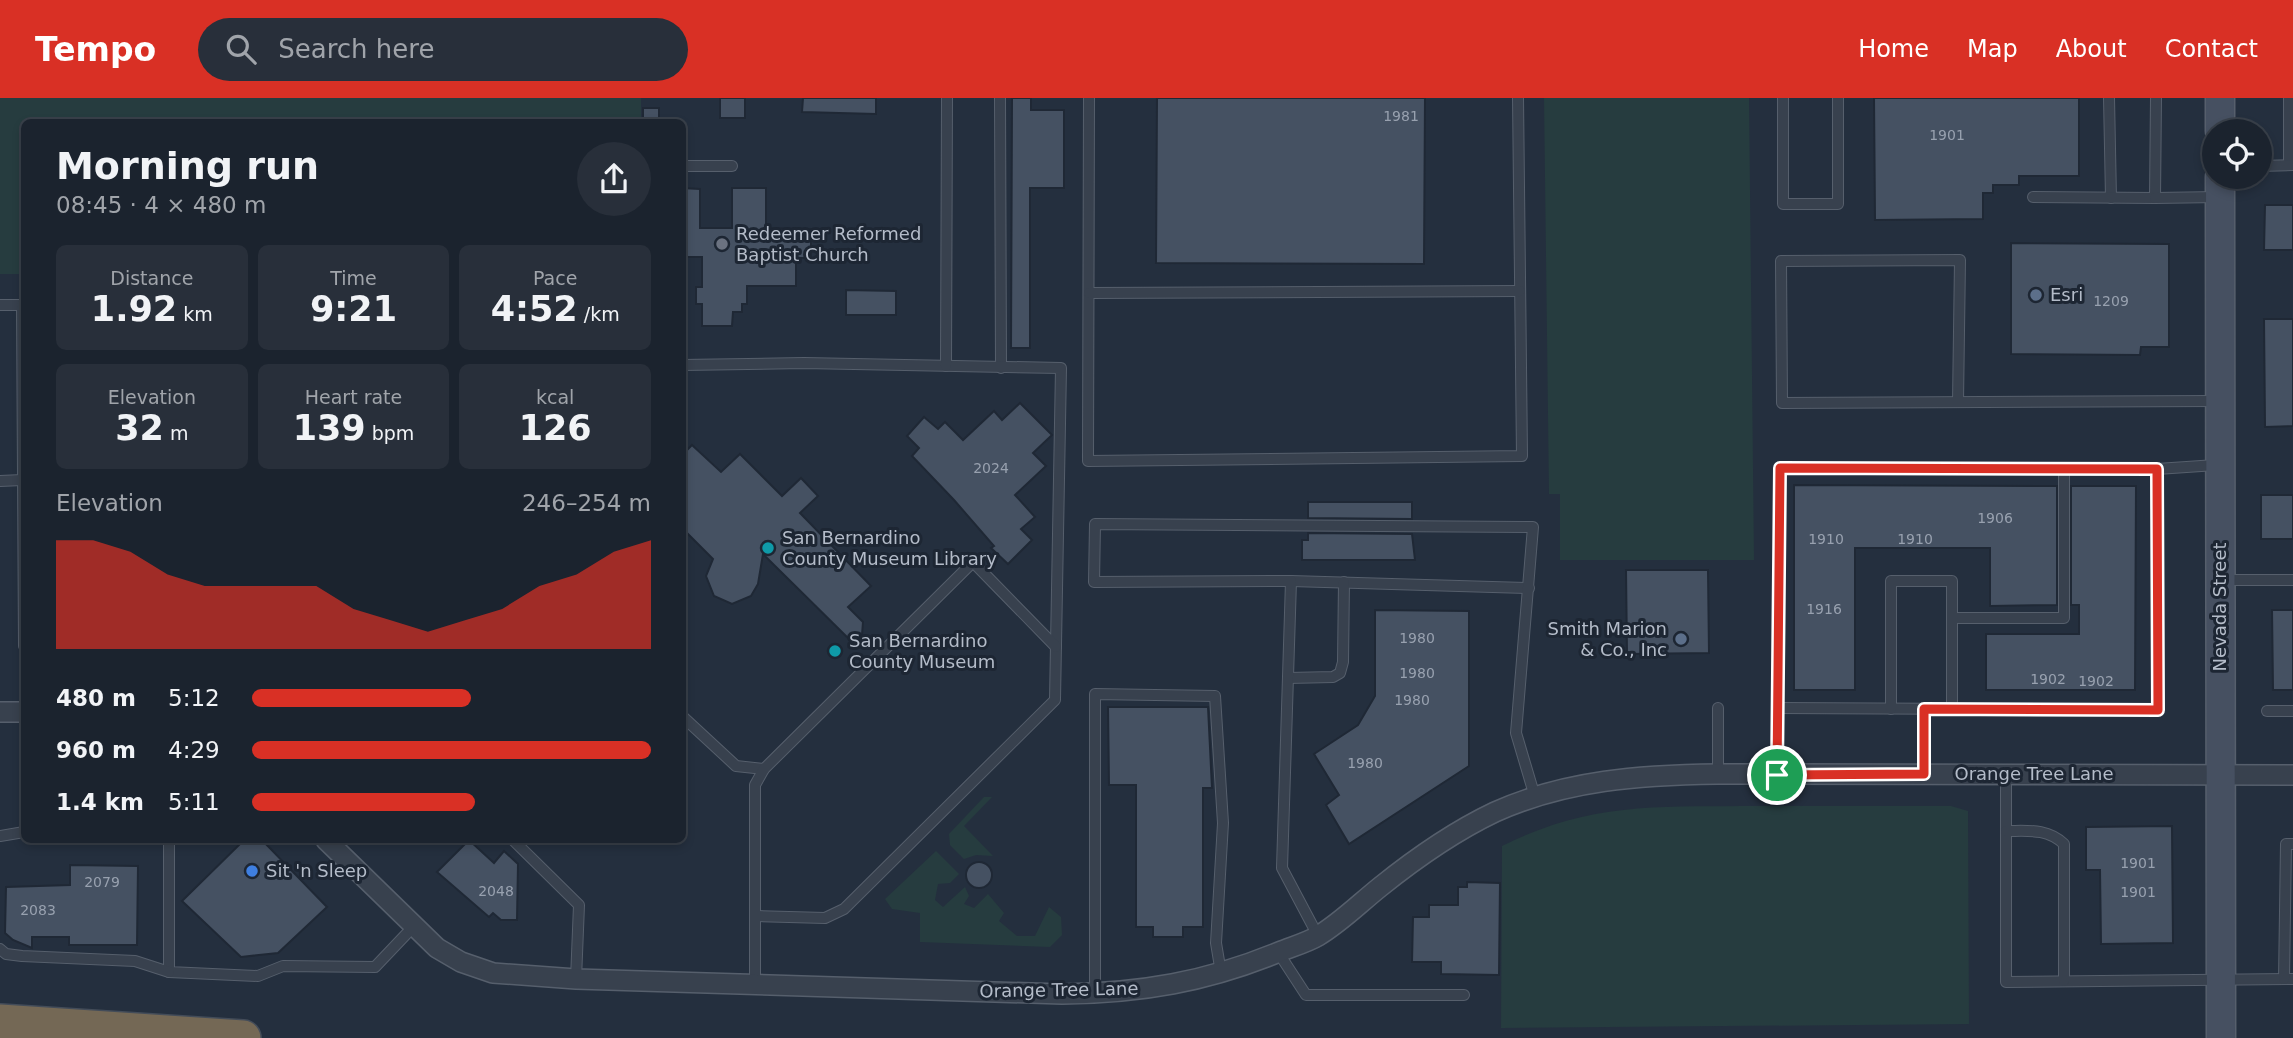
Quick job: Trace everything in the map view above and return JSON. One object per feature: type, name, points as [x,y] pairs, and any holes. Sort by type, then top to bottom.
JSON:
[{"type":"highway","points":[[0,1022],[243,1038]]},
{"type":"street","points":[[2220,98],[2220,119]]},
{"type":"street","name":"Nevada Street","points":[[2220,189],[2221,1038]]},
{"type":"street","points":[[0,712],[21,712]]},
{"type":"street","name":"Orange Tree Lane","points":[[329,843],[437,948],[461,962],[494,973],[576,979],[1129,993],[1196,981],[1278,953],[1318,936],[1422,853],[1497,811],[1572,787],[1642,775],[2293,775]]},
{"type":"lane","points":[[946,366],[947,98]]},
{"type":"lane","points":[[1000,98],[1001,368]]},
{"type":"lane","points":[[1089,98],[1088,461],[1522,456],[1518,98]]},
{"type":"lane","points":[[1783,98],[1783,204],[1838,204],[1838,98]]},
{"type":"lane","points":[[2109,98],[2111,198]]},
{"type":"lane","points":[[2155,198],[2156,98]]},
{"type":"lane","points":[[2272,166],[2291,165],[2289,98]]},
{"type":"lane","points":[[686,166],[732,166]]},
{"type":"lane","points":[[2034,197],[2155,198],[2208,189]]},
{"type":"lane","points":[[1958,402],[1959,260],[1782,261],[1782,403],[2220,401]]},
{"type":"lane","points":[[1089,293],[1520,291]]},
{"type":"lane","points":[[0,305],[21,305]]},
{"type":"lane","points":[[686,365],[1061,368],[1055,700],[844,909],[825,918],[757,916]]},
{"type":"lane","points":[[1777,775],[1780,468],[2157,469],[2220,465]]},
{"type":"lane","points":[[1952,618],[2064,618],[2064,469]]},
{"type":"lane","points":[[1777,708],[2158,710],[2157,469]]},
{"type":"lane","points":[[0,481],[21,480]]},
{"type":"lane","points":[[1529,588],[1291,580],[1094,582],[1094,524],[1533,527],[1529,588],[1516,733],[1535,797]]},
{"type":"lane","points":[[755,984],[755,785],[764,769],[973,562],[1056,647]]},
{"type":"lane","points":[[1291,580],[1282,868],[1318,936]]},
{"type":"lane","points":[[2220,580],[2293,580]]},
{"type":"lane","points":[[1891,709],[1891,581],[1952,581],[1952,709]]},
{"type":"lane","points":[[1288,678],[1332,677],[1340,673],[1343,662],[1344,582]]},
{"type":"lane","points":[[1095,993],[1095,694],[1215,696],[1223,823],[1216,943],[1221,973]]},
{"type":"lane","points":[[1718,708],[1718,775]]},
{"type":"lane","points":[[1924,709],[1924,774]]},
{"type":"lane","points":[[2267,711],[2293,711]]},
{"type":"lane","points":[[686,720],[736,766],[764,769]]},
{"type":"lane","points":[[2006,774],[2006,982],[2288,979],[2286,844],[2293,844]]},
{"type":"lane","points":[[2006,831],[2043,831],[2054,835],[2064,844],[2064,981]]},
{"type":"lane","points":[[0,836],[21,832]]},
{"type":"lane","points":[[169,843],[169,972]]},
{"type":"lane","points":[[516,843],[579,905],[576,979]]},
{"type":"lane","points":[[0,949],[6,954],[22,956],[135,961],[169,972],[258,976],[283,966],[374,967],[413,927]]},
{"type":"lane","points":[[1278,953],[1306,995],[1464,995]]},
{"type":"green space","points":[[0,98],[641,98],[641,119],[21,119],[21,274],[0,274]]},
{"type":"green space","points":[[1544,98],[1749,98],[1754,560],[1560,560],[1560,494],[1549,494]]},
{"type":"green space","points":[[984,797],[992,797],[964,826],[993,856],[976,855],[964,859],[950,845],[949,834]]},
{"type":"green space","points":[[1951,806],[1968,811],[1969,1024],[1501,1028],[1502,846],[1566,821],[1597,814],[1658,807]]},
{"type":"green space","points":[[936,851],[959,874],[950,883],[938,884],[935,900],[943,907],[965,887],[969,896],[964,904],[974,908],[988,894],[1004,913],[999,921],[1017,936],[1035,936],[1049,907],[1061,917],[1062,935],[1050,947],[920,942],[920,913],[892,909],[885,899]]},
{"type":"building","points":[[720,98],[745,98],[745,118],[720,118]]},
{"type":"building","points":[[803,98],[876,98],[876,114],[802,112]]},
{"type":"building","points":[[1012,98],[1031,98],[1031,110],[1064,110],[1064,188],[1030,188],[1030,348],[1011,348]]},
{"type":"building","points":[[1157,98],[1425,98],[1424,264],[1156,263]]},
{"type":"building","points":[[1874,98],[2079,98],[2079,176],[2019,176],[2019,185],[1993,185],[1993,193],[1983,193],[1983,219],[1875,220]]},
{"type":"building","points":[[643,108],[659,108],[659,119],[643,119]]},
{"type":"building","points":[[686,188],[700,189],[700,228],[732,228],[732,188],[766,188],[766,228],[811,229],[811,258],[796,258],[796,286],[747,286],[747,304],[742,304],[742,312],[733,312],[732,326],[702,326],[702,304],[696,304],[696,287],[702,287],[702,257],[686,257]]},
{"type":"building","points":[[2265,205],[2293,205],[2293,250],[2264,250]]},
{"type":"building","points":[[2011,243],[2169,244],[2169,347],[2141,347],[2140,355],[2011,354]]},
{"type":"building","points":[[846,290],[896,291],[896,315],[846,315]]},
{"type":"building","points":[[2264,319],[2293,319],[2293,426],[2265,427]]},
{"type":"building","points":[[1020,403],[1052,435],[1033,453],[1046,466],[1015,495],[1035,517],[1021,529],[1032,540],[1008,564],[991,548],[994,546],[954,500],[912,456],[919,448],[907,436],[924,417],[938,429],[945,422],[963,440],[994,411],[1002,420]]},
{"type":"building","name":"San Bernardino County Museum Library","points":[[692,445],[721,472],[740,454],[782,496],[801,478],[818,496],[800,513],[871,586],[848,607],[863,622],[862,635],[849,639],[763,554],[758,584],[751,596],[732,604],[714,596],[706,576],[713,559],[686,532],[686,451]]},
{"type":"building","points":[[1794,485],[2057,486],[2057,605],[1990,606],[1990,548],[1855,548],[1855,690],[1794,690]]},
{"type":"building","points":[[2071,486],[2136,486],[2135,690],[1986,690],[1986,634],[2079,634],[2079,605],[2071,605]]},
{"type":"building","points":[[2261,495],[2293,495],[2293,539],[2261,539]]},
{"type":"building","points":[[1308,502],[1412,502],[1412,519],[1308,518]]},
{"type":"building","points":[[1308,533],[1412,534],[1415,560],[1302,560],[1302,540],[1308,540]]},
{"type":"building","points":[[1626,570],[1708,570],[1709,653],[1627,654]]},
{"type":"building","points":[[1375,610],[1469,611],[1469,766],[1349,844],[1326,805],[1339,795],[1314,754],[1358,725],[1375,696]]},
{"type":"building","points":[[2272,610],[2293,610],[2293,690],[2273,690]]},
{"type":"building","points":[[1108,707],[1208,707],[1212,788],[1203,788],[1203,927],[1183,927],[1183,937],[1153,937],[1153,927],[1136,927],[1136,785],[1109,785]]},
{"type":"building","points":[[2172,826],[2173,943],[2101,944],[2100,870],[2086,870],[2086,827]]},
{"type":"building","name":"Sit 'n Sleep","points":[[241,843],[265,843],[327,907],[278,953],[241,957],[182,901]]},
{"type":"building","points":[[466,843],[472,843],[494,863],[504,851],[518,864],[517,920],[501,920],[493,913],[489,917],[437,872]]},
{"type":"building","points":[[979,862],[988,866],[992,875],[988,884],[979,888],[970,884],[966,875],[970,866]]},
{"type":"building","points":[[70,865],[138,866],[137,945],[69,945],[69,937],[32,937],[32,948],[13,940],[5,933],[6,887],[70,885]]},
{"type":"building","points":[[1467,882],[1500,883],[1499,975],[1441,974],[1441,962],[1412,962],[1413,917],[1429,917],[1429,905],[1458,905],[1458,887],[1467,887]]},
{"type":"place","name":"Redeemer Reformed Baptist Church","points":[[722,244]]},
{"type":"place","name":"Esri","points":[[2036,295]]},
{"type":"place","name":"San Bernardino County Museum Library","points":[[768,548]]},
{"type":"place","name":"Smith Marion & Co., Inc","points":[[1681,639]]},
{"type":"place","name":"San Bernardino County Museum","points":[[835,651]]},
{"type":"place","name":"Sit 'n Sleep","points":[[252,871]]},
{"type":"route","points":[[1780,468],[2157,469],[2158,710],[1924,709],[1924,774],[1777,775],[1780,468]]}]
